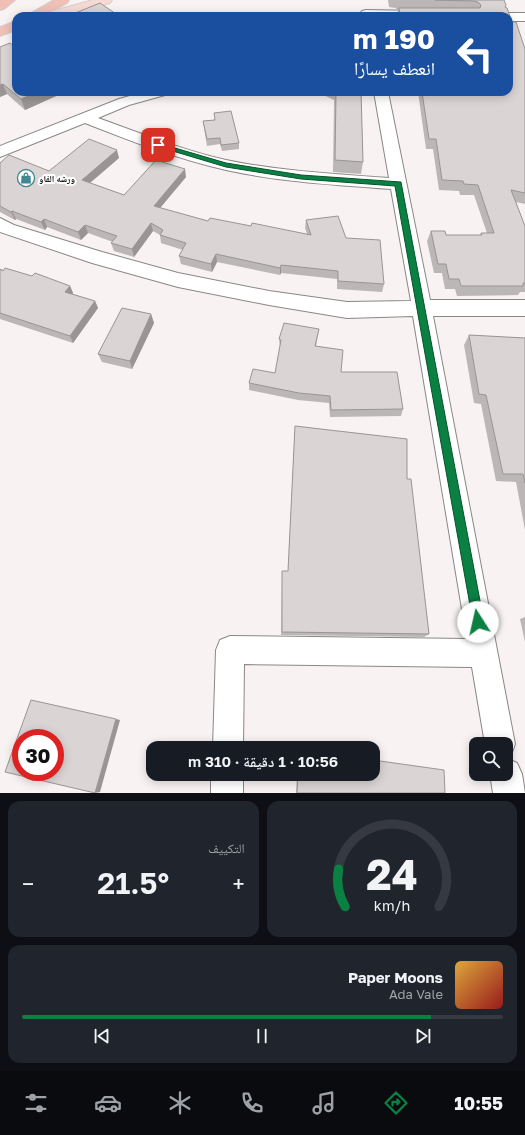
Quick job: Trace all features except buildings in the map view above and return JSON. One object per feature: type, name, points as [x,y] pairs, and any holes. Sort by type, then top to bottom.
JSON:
[{"type":"highway","points":[[0,6],[9,0]]},
{"type":"highway","points":[[42,12],[63,0]]},
{"type":"highway","points":[[0,32],[12,27]]},
{"type":"main road","points":[[64,12],[106,0]]},
{"type":"street","points":[[364,0],[366,12]]},
{"type":"street","points":[[0,152],[124,102],[146,96]]},
{"type":"street","points":[[382,96],[422,308],[499,737]]},
{"type":"street","points":[[85,118],[158,145],[226,165],[301,177],[398,184]]},
{"type":"street","points":[[0,224],[8,229],[99,258],[178,280],[262,297],[347,310],[525,308]]},
{"type":"street","points":[[228,741],[230,650],[484,653]]},
{"type":"street","points":[[227,781],[227,793]]},
{"type":"street","points":[[507,781],[509,793]]},
{"type":"place","name":"ورشه الفاو","points":[[26,178]]},
{"type":"route","points":[[158,145],[226,165],[301,177],[398,184],[425,323],[478,622]]}]
